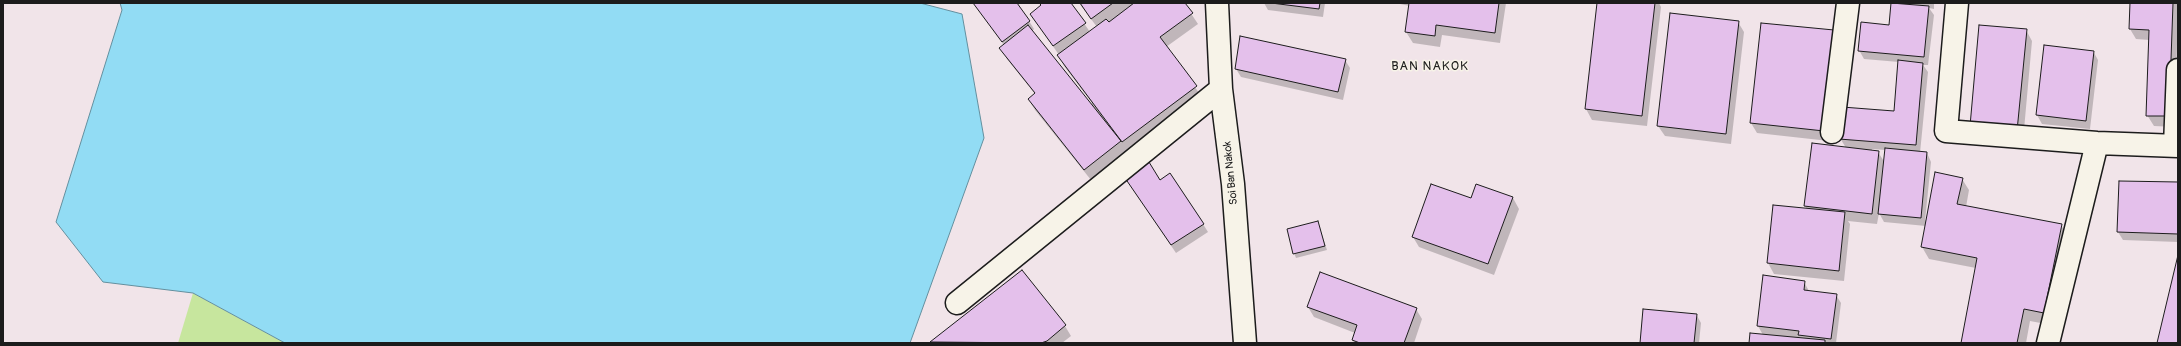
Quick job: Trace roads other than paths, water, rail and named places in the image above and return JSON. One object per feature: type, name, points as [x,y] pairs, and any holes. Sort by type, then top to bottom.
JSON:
[{"type":"street","name":"Soi Ban Nakok","points":[[1217,3],[1221,89],[1233,184],[1245,343]]},
{"type":"street","points":[[1832,132],[1848,3]]},
{"type":"street","points":[[1957,3],[1946,131],[2097,143],[2176,146],[2178,70]]},
{"type":"street","points":[[957,303],[1221,89]]},
{"type":"street","points":[[2048,343],[2097,143]]},
{"type":"water","points":[[120,3],[920,3],[962,14],[984,138],[910,343],[285,343],[193,293],[103,282],[56,222],[122,10]]},
{"type":"district","name":"BAN NAKOK","points":[[1430,67]]}]
